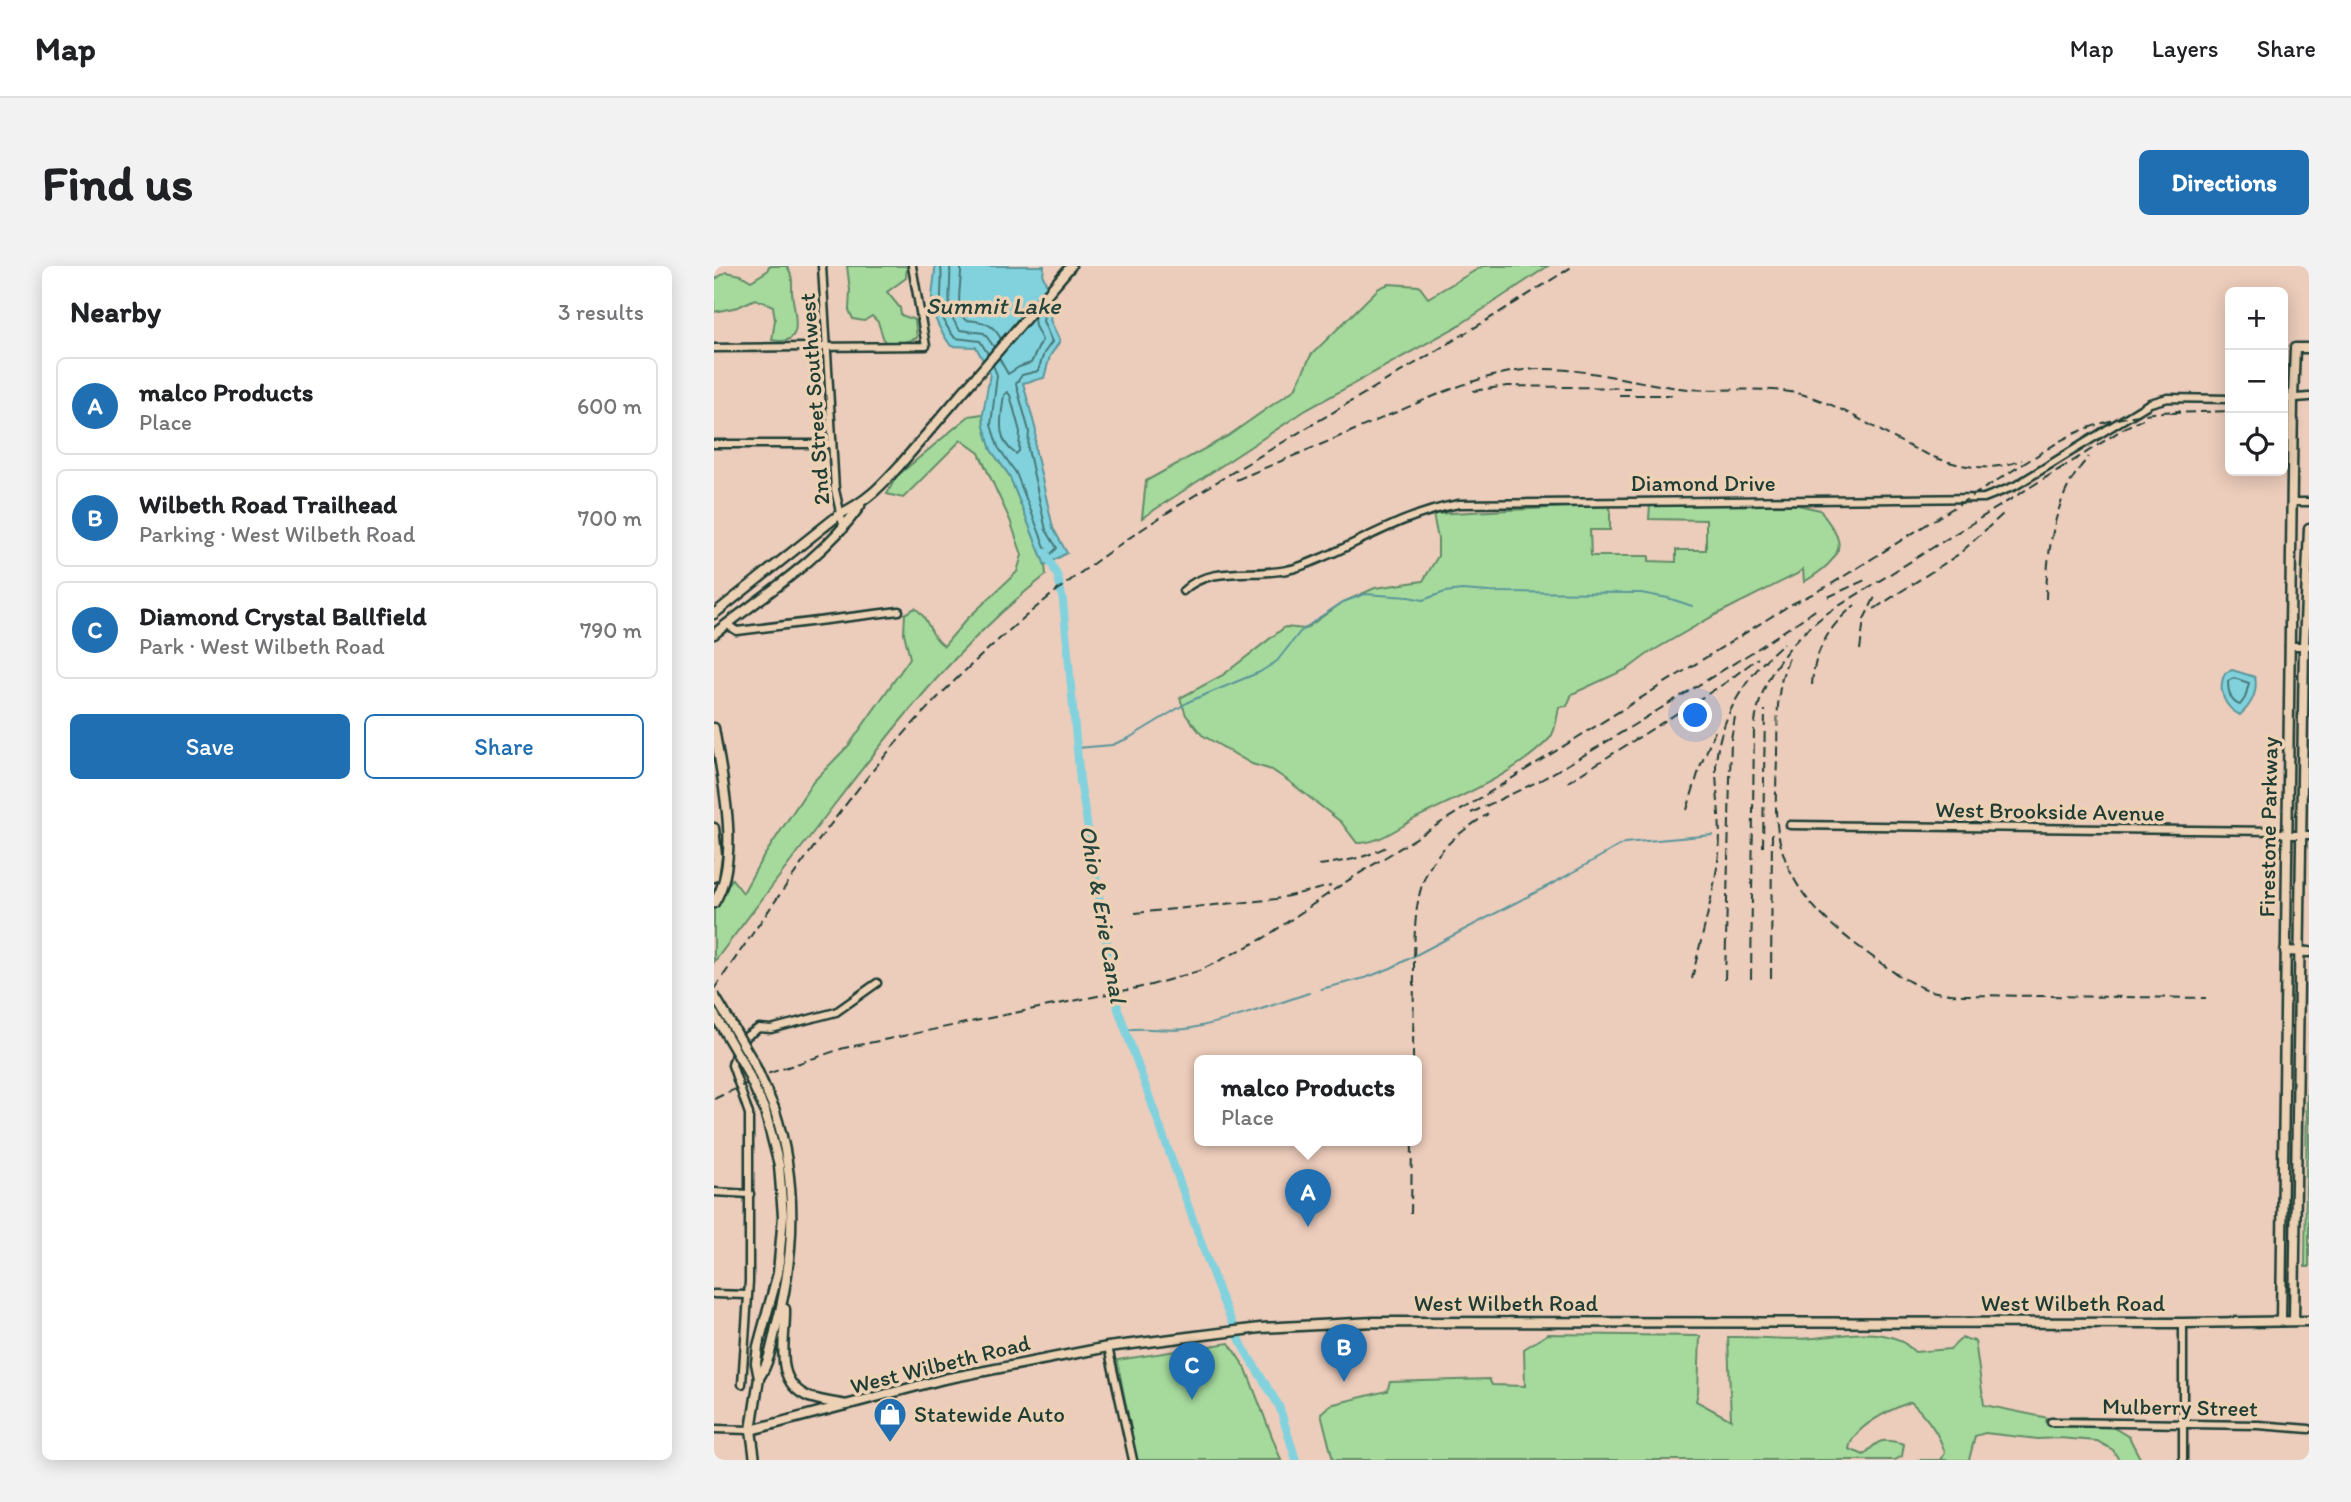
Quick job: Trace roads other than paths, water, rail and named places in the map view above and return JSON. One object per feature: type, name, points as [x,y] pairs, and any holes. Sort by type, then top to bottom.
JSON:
[{"type":"main road","points":[[714,634],[844,529],[862,503],[892,474],[1071,266]]},
{"type":"main road","name":"Firestone Parkway","points":[[2281,1321],[2293,398],[2295,348],[2309,348]]},
{"type":"main road","points":[[714,614],[840,513],[862,503]]},
{"type":"main road","name":"Firestone Parkway","points":[[2294,1320],[2304,951],[2309,528]]},
{"type":"main road","points":[[714,728],[729,839],[722,890],[714,904]]},
{"type":"main road","points":[[714,828],[714,877]]},
{"type":"main road","points":[[2285,951],[2304,951]]},
{"type":"main road","points":[[714,995],[754,1063],[788,1158],[792,1203],[791,1247],[784,1297],[767,1367],[759,1378]]},
{"type":"main road","points":[[714,1014],[770,1110],[779,1165],[783,1216],[778,1273],[756,1363],[759,1378],[751,1430],[755,1460]]},
{"type":"main road","points":[[784,1297],[783,1354],[787,1377],[799,1391],[808,1396],[850,1406]]},
{"type":"main road","name":"West Wilbeth Road","points":[[751,1430],[944,1379],[1108,1347],[1258,1329],[1374,1322],[2309,1321]]},
{"type":"street","name":"2nd Street Southwest","points":[[822,266],[835,490],[844,529]]},
{"type":"street","points":[[714,348],[926,346],[912,266]]},
{"type":"street","points":[[2288,398],[2309,397]]},
{"type":"street","name":"Diamond Drive","points":[[1183,590],[1203,577],[1268,573],[1303,566],[1408,518],[1459,504],[1984,498],[2015,486],[2150,403],[2168,398],[2225,399]]},
{"type":"street","points":[[714,444],[832,444]]},
{"type":"street","points":[[2292,502],[2309,502]]},
{"type":"street","points":[[726,624],[737,631],[899,611]]},
{"type":"street","points":[[2290,646],[2306,646]]},
{"type":"street","name":"West Brookside Avenue","points":[[1790,825],[2275,831],[2287,835],[2305,835]]},
{"type":"street","points":[[741,1384],[749,1281],[749,1114],[733,1071],[732,1060],[736,1050],[754,1031],[836,1012],[877,983]]},
{"type":"street","points":[[714,1192],[750,1194]]},
{"type":"street","points":[[714,1294],[747,1295]]},
{"type":"street","points":[[2183,1323],[2183,1460]]},
{"type":"street","points":[[1108,1347],[1132,1460]]},
{"type":"street","name":"Mulberry Street","points":[[2051,1422],[2258,1425],[2309,1429]]},
{"type":"street","name":"West Wilbeth Road","points":[[714,1429],[751,1430]]},
{"type":"water","name":"Summit Lake","points":[[935,266],[1044,266],[1043,276],[1054,302],[1050,320],[1060,341],[1050,356],[1044,378],[1023,383],[1036,431],[1035,448],[1053,528],[1067,553],[1045,565],[1009,475],[991,450],[984,426],[983,414],[990,374],[976,347],[951,346],[936,319],[932,304]]},
{"type":"water","points":[[2232,670],[2255,677],[2253,698],[2240,715],[2226,703],[2222,692],[2225,673]]},
{"type":"waterway","name":"Ohio & Erie Canal","points":[[1046,553],[1058,577],[1063,601],[1080,781],[1118,1009],[1220,1295],[1244,1349],[1279,1406],[1296,1460]]},
{"type":"waterway","points":[[1077,748],[1112,745],[1129,738],[1190,701],[1260,672],[1277,661],[1300,632],[1320,617],[1343,602],[1365,594],[1423,600],[1445,592],[1462,590],[1641,593],[1692,606]]},
{"type":"waterway","points":[[1321,989],[1365,978],[1391,968],[1624,843],[1713,835]]},
{"type":"waterway","points":[[1126,1030],[1192,1028],[1309,993]]},
{"type":"railway","points":[[714,989],[803,862],[865,780],[932,703],[1024,617],[1107,553],[1182,503],[1573,266]]},
{"type":"railway","points":[[1236,480],[1423,400],[1480,379],[1538,369],[1591,373],[1679,388],[1786,391],[1828,404],[1936,458],[1964,465],[1992,467],[2022,460]]},
{"type":"railway","points":[[1473,391],[1507,386],[1630,388]]},
{"type":"railway","points":[[1619,395],[1672,395]]},
{"type":"railway","points":[[714,1099],[767,1074],[844,1048],[1151,985],[1199,971],[1264,938],[1344,883],[1790,605],[1830,585],[2060,441],[2118,419],[2180,411]]},
{"type":"railway","points":[[2170,413],[2225,411]]},
{"type":"railway","points":[[2059,470],[2143,419]]},
{"type":"railway","points":[[2046,599],[2048,562],[2060,505],[2077,471],[2089,457]]},
{"type":"railway","points":[[1751,979],[1754,729],[1762,693],[1778,663],[1801,636],[1829,612],[2066,465]]},
{"type":"railway","points":[[1874,609],[1959,554],[2003,514]]},
{"type":"railway","points":[[1828,597],[1865,580]]},
{"type":"railway","points":[[1860,650],[1864,619],[1875,597]]},
{"type":"railway","points":[[1812,685],[1816,661],[1824,640],[1855,605]]},
{"type":"railway","points":[[1471,813],[1539,781],[1598,747],[1817,609]]},
{"type":"railway","points":[[1692,979],[1711,901],[1719,853],[1716,767],[1722,732],[1728,715],[1747,683],[1758,668],[1784,643]]},
{"type":"railway","points":[[1568,782],[1725,683],[1758,658]]},
{"type":"railway","points":[[1789,658],[1781,681],[1778,704],[1778,831],[1786,861],[1802,892],[1838,930],[1900,976],[1936,992],[1963,995],[2206,998]]},
{"type":"railway","points":[[1763,847],[1765,710]]},
{"type":"railway","points":[[1725,980],[1731,739],[1735,717]]},
{"type":"railway","points":[[1687,810],[1700,767],[1715,731]]},
{"type":"railway","points":[[1413,1055],[1415,936],[1420,893],[1426,876],[1447,845],[1488,814]]},
{"type":"railway","points":[[1771,978],[1772,834]]},
{"type":"railway","points":[[1318,865],[1354,859],[1388,846]]},
{"type":"railway","points":[[1135,913],[1276,899],[1331,886]]},
{"type":"railway","points":[[1411,1214],[1412,1146]]},
{"type":"place","name":"malco Products","points":[[1308,1227]]},
{"type":"place","name":"Wilbeth Road Trailhead","points":[[1344,1382]]},
{"type":"place","name":"Diamond Crystal Ballfield","points":[[1192,1400]]},
{"type":"place","name":"Statewide Auto","points":[[890,1444]]}]
